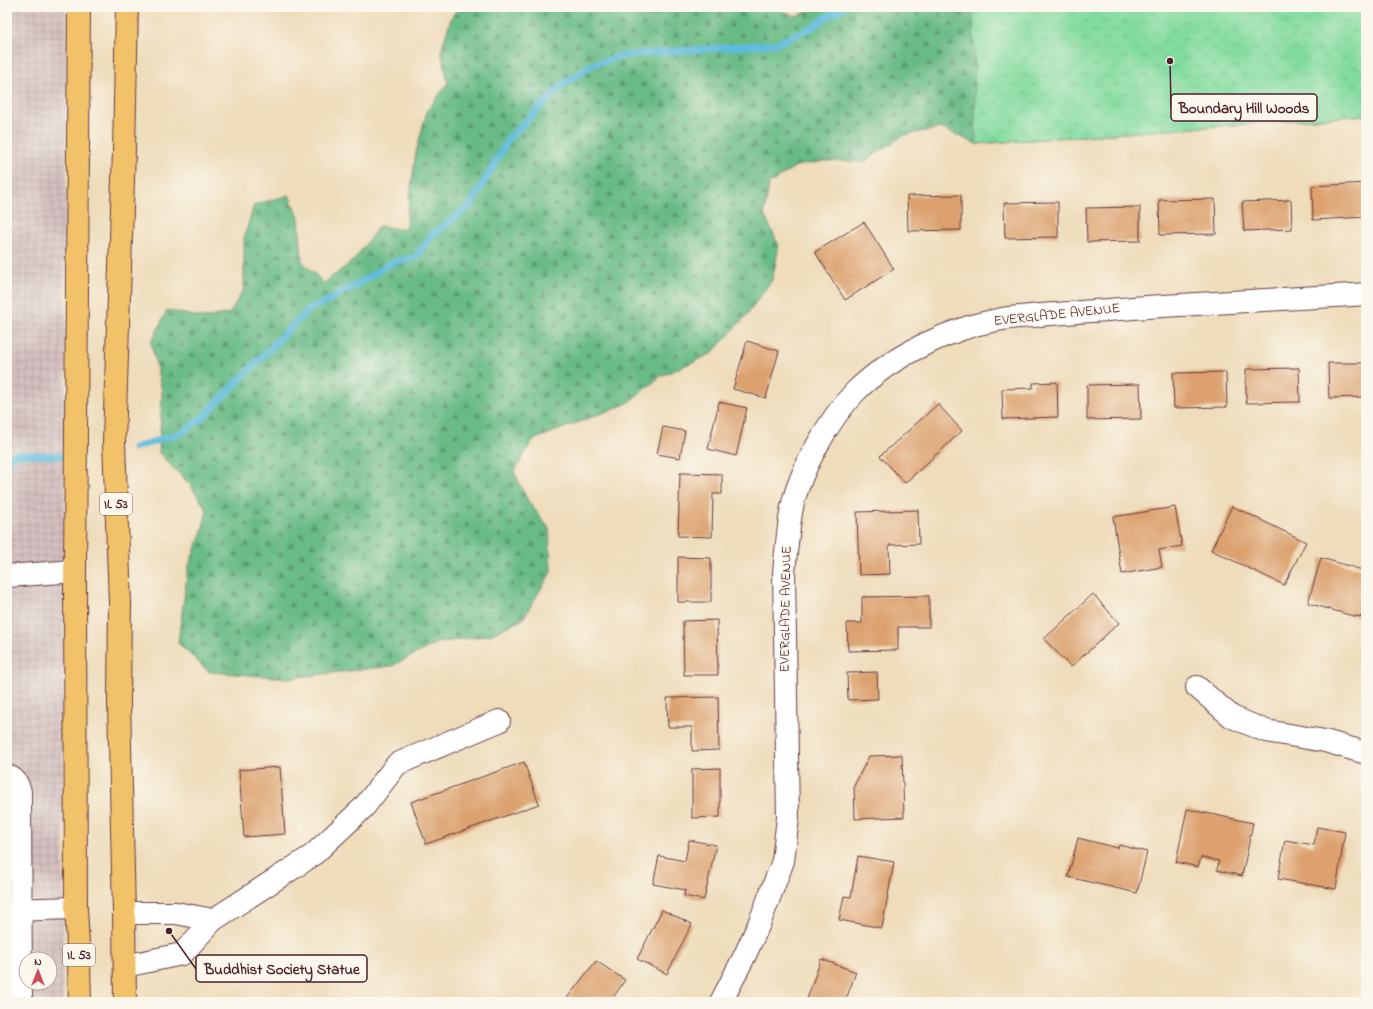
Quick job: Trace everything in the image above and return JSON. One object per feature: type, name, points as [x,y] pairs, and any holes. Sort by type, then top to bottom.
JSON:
[{"type":"main road","name":"IL 53","points":[[79,7],[75,571],[76,908],[80,1002]]},
{"type":"main road","name":"IL 53","points":[[125,1002],[119,702],[120,604],[114,442],[124,158],[127,7]]},
{"type":"street","name":"EVERGLADE AVENUE","points":[[721,1002],[759,924],[783,861],[788,817],[784,573],[786,544],[793,506],[811,456],[836,416],[855,393],[882,370],[936,339],[960,329],[998,319],[1079,312],[1366,294]]},
{"type":"street","points":[[7,576],[75,571]]},
{"type":"street","points":[[1197,687],[1232,717],[1239,720],[1266,730],[1325,740],[1366,753]]},
{"type":"street","points":[[125,966],[182,954],[213,920],[313,855],[364,807],[397,764],[499,721]]},
{"type":"street","points":[[7,776],[17,782],[20,792],[14,910],[21,1002]]},
{"type":"street","points":[[14,910],[76,908]]},
{"type":"street","points":[[124,913],[176,913],[213,920]]},
{"type":"shaded area","points":[[7,7],[67,7],[63,1002],[7,1002]]},
{"type":"green space","points":[[459,7],[771,7],[796,16],[820,7],[1366,7],[1366,115],[976,144],[941,128],[904,135],[864,162],[824,161],[796,166],[769,184],[764,214],[779,246],[772,280],[746,316],[711,354],[661,376],[628,403],[533,440],[514,472],[528,501],[549,528],[551,572],[523,619],[490,635],[437,643],[392,666],[289,678],[209,672],[178,643],[188,568],[202,531],[207,510],[190,485],[159,453],[162,391],[151,343],[167,310],[204,318],[230,313],[244,288],[244,238],[254,205],[289,195],[299,218],[302,261],[324,283],[355,259],[379,226],[405,230],[416,152],[427,111],[448,83],[441,51],[451,18]]},
{"type":"green space","points":[[973,7],[1366,7],[1366,115],[976,144]]},
{"type":"building","points":[[1366,183],[1366,217],[1313,220],[1312,186]]},
{"type":"building","points":[[961,195],[961,230],[908,231],[907,196]]},
{"type":"building","points":[[1215,199],[1216,234],[1160,235],[1159,200]]},
{"type":"building","points":[[1291,200],[1292,229],[1244,231],[1242,202]]},
{"type":"building","points":[[1058,202],[1058,237],[1005,238],[1004,203]]},
{"type":"building","points":[[1140,207],[1140,241],[1087,242],[1086,208]]},
{"type":"building","points":[[864,222],[894,269],[845,300],[815,252]]},
{"type":"building","points":[[747,341],[779,351],[766,398],[733,389]]},
{"type":"building","points":[[1328,363],[1366,363],[1366,397],[1329,398]]},
{"type":"building","points":[[1299,368],[1300,402],[1246,403],[1246,369]]},
{"type":"building","points":[[1226,372],[1227,407],[1174,408],[1173,373]]},
{"type":"building","points":[[1057,382],[1058,417],[1003,419],[1002,389],[1033,388],[1033,383]]},
{"type":"building","points":[[1140,384],[1141,419],[1087,420],[1087,385]]},
{"type":"building","points":[[719,402],[747,408],[736,456],[708,449]]},
{"type":"building","points":[[938,404],[962,431],[905,483],[880,456]]},
{"type":"building","points":[[663,427],[685,431],[680,458],[657,454]]},
{"type":"building","points":[[680,473],[722,474],[722,494],[713,494],[712,537],[678,536]]},
{"type":"building","points":[[1232,506],[1306,542],[1284,585],[1211,550]]},
{"type":"building","points":[[1175,507],[1182,546],[1159,550],[1162,567],[1122,574],[1113,517]]},
{"type":"building","points":[[918,510],[919,544],[889,545],[890,574],[859,575],[857,512]]},
{"type":"building","points":[[678,557],[711,558],[711,602],[678,602]]},
{"type":"building","points":[[1321,558],[1366,571],[1366,617],[1353,616],[1308,603]]},
{"type":"building","points":[[1093,594],[1119,623],[1071,667],[1044,639]]},
{"type":"building","points":[[929,596],[929,627],[898,627],[898,650],[848,651],[847,623],[862,623],[862,597]]},
{"type":"building","points":[[717,620],[718,675],[684,675],[683,621]]},
{"type":"building","points":[[877,672],[878,699],[848,700],[847,673]]},
{"type":"building","points":[[718,697],[719,750],[692,751],[692,727],[668,727],[667,698]]},
{"type":"building","points":[[902,755],[904,817],[855,819],[854,786],[869,756]]},
{"type":"building","points":[[524,762],[539,804],[426,844],[411,802]]},
{"type":"building","points":[[280,767],[285,834],[244,837],[239,770]]},
{"type":"building","points":[[720,768],[720,817],[692,818],[692,769]]},
{"type":"building","points":[[1187,809],[1253,823],[1242,876],[1217,870],[1219,861],[1201,857],[1198,867],[1176,862]]},
{"type":"building","points":[[1317,827],[1345,832],[1336,889],[1278,879],[1285,840],[1314,845]]},
{"type":"building","points":[[1078,838],[1118,848],[1119,845],[1147,852],[1137,893],[1068,877]]},
{"type":"building","points":[[689,840],[716,845],[704,900],[684,896],[685,890],[653,884],[659,856],[685,861]]},
{"type":"building","points":[[858,856],[894,862],[882,928],[839,920],[844,896],[851,897]]},
{"type":"building","points":[[662,910],[692,924],[667,974],[637,959]]},
{"type":"building","points":[[821,959],[856,972],[845,1002],[806,1002]]},
{"type":"building","points":[[596,961],[625,980],[610,1002],[564,1002]]},
{"type":"waterway","points":[[134,448],[183,432],[201,419],[309,309],[328,301],[339,293],[353,287],[391,263],[416,257],[432,235],[471,205],[509,138],[562,85],[592,65],[625,55],[775,44],[813,27],[844,7]]},
{"type":"waterway","points":[[7,460],[16,454],[62,456]]},
{"type":"place","name":"Boundary Hill Woods","points":[[1170,61]]},
{"type":"place","name":"Buddhist Society Statue","points":[[169,931]]}]
